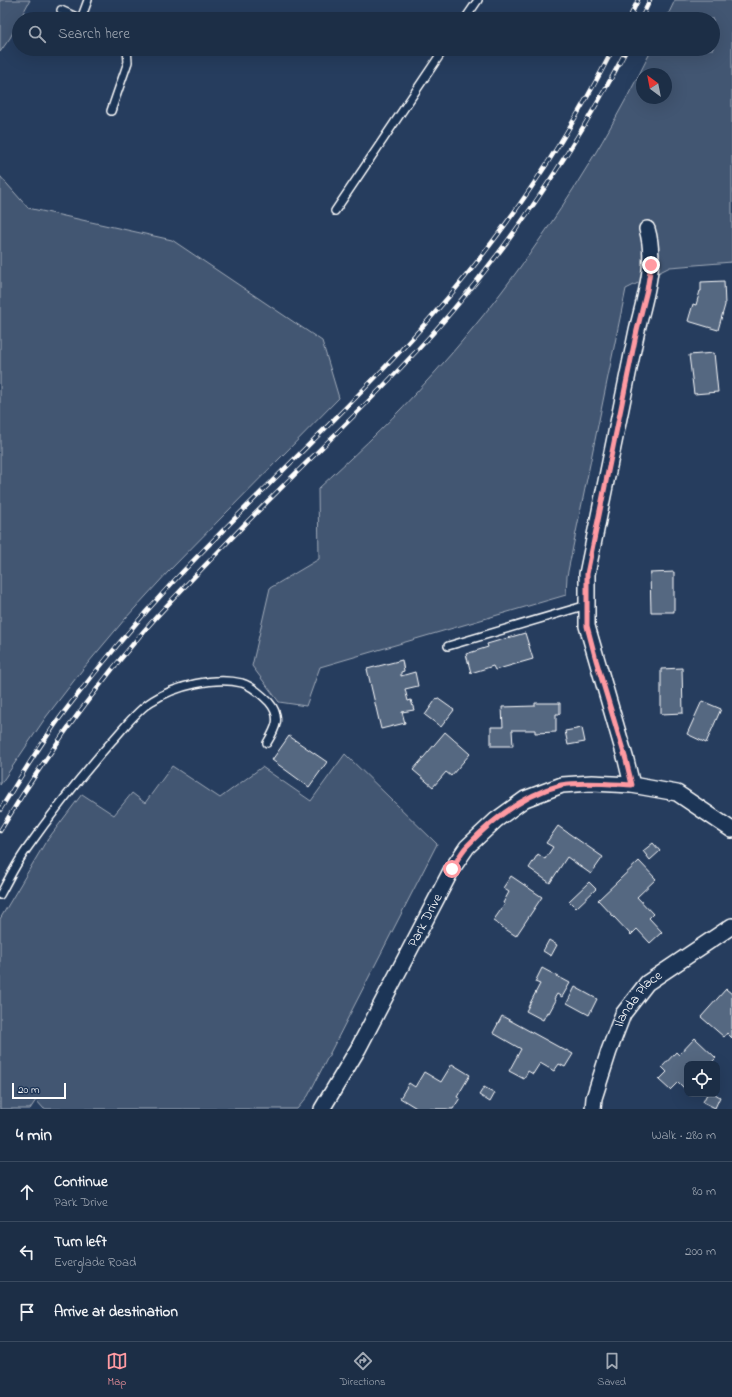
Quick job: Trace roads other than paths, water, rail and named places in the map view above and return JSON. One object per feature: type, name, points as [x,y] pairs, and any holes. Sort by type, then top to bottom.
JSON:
[{"type":"street","points":[[632,785],[587,626],[587,574],[637,330],[647,290],[651,265],[647,229]]},
{"type":"street","name":"Park Drive","points":[[322,1109],[358,1049],[452,869],[467,847],[496,820],[525,798],[562,785],[592,783],[632,785],[677,792],[732,830]]},
{"type":"street","name":"Ilanda Place","points":[[593,1109],[594,1098],[609,1050],[623,1014],[647,983],[732,926]]},
{"type":"lane","points":[[84,12],[88,0]]},
{"type":"lane","points":[[470,12],[478,0]]},
{"type":"lane","points":[[62,10],[66,12]]},
{"type":"lane","points":[[111,111],[128,62],[128,56]]},
{"type":"lane","points":[[335,211],[439,56]]},
{"type":"lane","points":[[448,646],[587,604]]},
{"type":"lane","points":[[0,895],[25,852],[86,770],[128,723],[151,701],[174,688],[206,682],[226,681],[242,683],[264,696],[272,706],[277,718],[276,728],[266,743]]},
{"type":"railway","points":[[632,12],[638,0]]},
{"type":"railway","points":[[644,12],[650,0]]},
{"type":"railway","points":[[0,810],[59,719],[106,659],[146,612],[208,545],[389,363],[457,287],[501,231],[561,142],[609,56]]},
{"type":"railway","points":[[0,831],[65,732],[119,661],[148,626],[249,520],[392,377],[473,286],[522,222],[567,154],[588,120],[623,56]]}]
